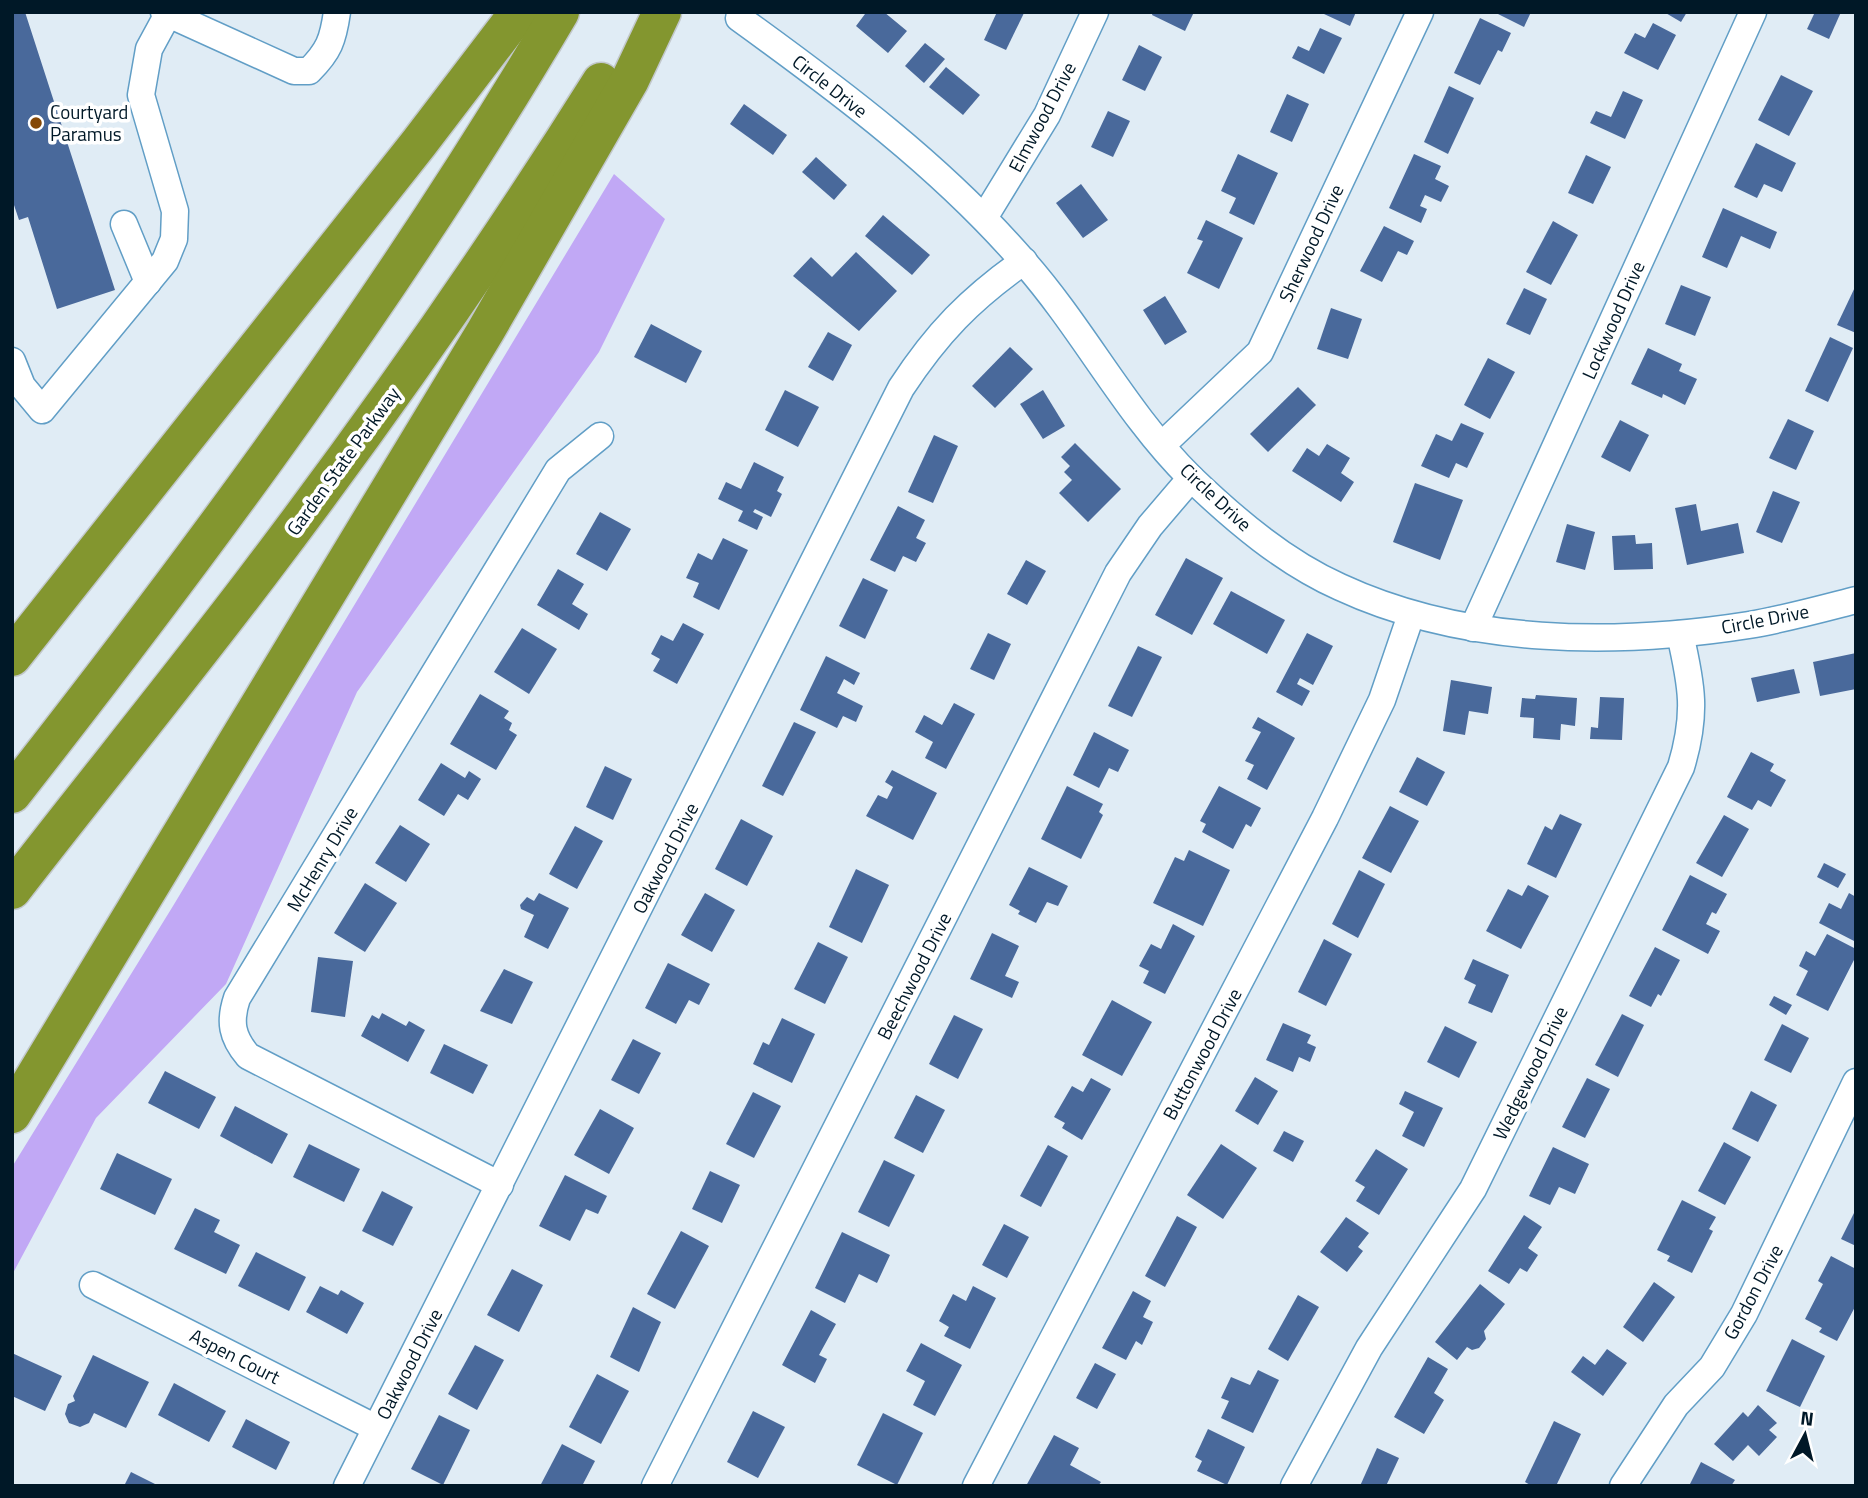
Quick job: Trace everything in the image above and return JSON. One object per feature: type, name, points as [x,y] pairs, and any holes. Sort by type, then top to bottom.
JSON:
[{"type":"highway","points":[[24,643],[419,143],[519,12]]},
{"type":"highway","points":[[12,794],[289,428],[458,176],[559,12]]},
{"type":"highway","name":"Garden State Parkway","points":[[12,890],[259,575],[400,383],[533,187],[644,12]]},
{"type":"highway","points":[[12,1114],[485,332],[630,80],[662,12]]},
{"type":"street","points":[[12,361],[22,386],[42,410],[165,261],[174,239],[175,211],[141,95],[149,48],[166,13],[294,71],[309,72],[325,55],[334,36],[337,12]]},
{"type":"street","name":"Elmwood Drive","points":[[984,218],[1047,116],[1095,12]]},
{"type":"street","name":"Sherwood Drive","points":[[1162,445],[1260,352],[1420,12]]},
{"type":"street","name":"Lockwood Drive","points":[[1473,628],[1753,12]]},
{"type":"street","name":"Circle Drive","points":[[738,18],[858,106],[984,218],[1068,314],[1145,426],[1191,478],[1259,538],[1298,565],[1339,587],[1411,615],[1473,628],[1619,638],[1680,634],[1752,624],[1856,600]]},
{"type":"street","points":[[124,224],[148,282]]},
{"type":"street","name":"Oakwood Drive","points":[[347,1486],[901,388],[926,351],[960,312],[990,285],[1024,261]]},
{"type":"street","name":"McHenry Drive","points":[[500,1185],[248,1056],[235,1036],[232,1013],[237,999],[558,470],[600,436]]},
{"type":"street","name":"Beechwood Drive","points":[[655,1486],[1118,573],[1150,526],[1191,478]]},
{"type":"street","name":"Buttonwood Drive","points":[[976,1486],[1325,818],[1382,700],[1411,615]]},
{"type":"street","name":"Wedgewood Drive","points":[[1294,1486],[1369,1348],[1473,1189],[1681,766],[1693,711],[1691,679],[1680,634]]},
{"type":"street","name":"Gordon Drive","points":[[1623,1486],[1676,1405],[1712,1367],[1744,1314],[1856,1082]]},
{"type":"street","name":"Aspen Court","points":[[93,1284],[376,1428]]},
{"type":"shaded area","points":[[614,174],[665,219],[599,352],[357,692],[226,984],[96,1118],[12,1275],[12,1167],[173,906]]},
{"type":"building","name":"Courtyard Paramus","points":[[12,12],[25,12],[115,290],[57,309],[28,217],[19,220],[12,199]]},
{"type":"building","points":[[863,12],[884,12],[907,31],[888,53],[856,26],[865,14]]},
{"type":"building","points":[[997,12],[1024,13],[1006,50],[984,40]]},
{"type":"building","points":[[1153,12],[1194,12],[1185,31],[1152,15]]},
{"type":"building","points":[[1356,12],[1350,26],[1324,14]]},
{"type":"building","points":[[1494,12],[1531,12],[1524,27]]},
{"type":"building","points":[[1664,12],[1687,12],[1681,22]]},
{"type":"building","points":[[1815,12],[1841,12],[1829,39],[1807,29]]},
{"type":"building","points":[[1480,18],[1511,33],[1502,52],[1498,50],[1480,85],[1454,73]]},
{"type":"building","points":[[1653,23],[1676,35],[1658,70],[1624,53],[1635,33],[1645,38]]},
{"type":"building","points":[[1320,28],[1342,38],[1324,74],[1292,58],[1298,46],[1309,51]]},
{"type":"building","points":[[925,43],[945,59],[924,83],[905,66]]},
{"type":"building","points":[[1139,45],[1162,57],[1145,91],[1122,80]]},
{"type":"building","points":[[946,67],[980,95],[963,115],[929,87]]},
{"type":"building","points":[[1781,75],[1813,91],[1789,136],[1758,120]]},
{"type":"building","points":[[1449,86],[1474,98],[1448,154],[1424,142]]},
{"type":"building","points":[[1623,91],[1643,100],[1625,139],[1590,123],[1596,111],[1611,117]]},
{"type":"building","points":[[1287,94],[1309,104],[1292,142],[1270,132]]},
{"type":"building","points":[[744,104],[787,135],[773,155],[730,124]]},
{"type":"building","points":[[1108,111],[1130,121],[1113,157],[1091,147]]},
{"type":"building","points":[[1756,143],[1796,163],[1782,192],[1764,184],[1757,198],[1734,187]]},
{"type":"building","points":[[1238,154],[1278,173],[1254,225],[1229,213],[1236,198],[1221,191]]},
{"type":"building","points":[[1414,154],[1441,166],[1435,179],[1449,186],[1441,202],[1425,195],[1420,206],[1427,209],[1421,223],[1389,208]]},
{"type":"building","points":[[1586,155],[1611,167],[1593,204],[1568,193]]},
{"type":"building","points":[[816,157],[847,185],[834,200],[802,172]]},
{"type":"building","points":[[1081,184],[1108,220],[1083,238],[1056,203]]},
{"type":"building","points":[[1723,208],[1777,232],[1770,249],[1741,236],[1727,268],[1702,257]]},
{"type":"building","points":[[883,215],[930,255],[912,275],[865,236]]},
{"type":"building","points":[[1206,220],[1243,238],[1219,289],[1187,273],[1203,241],[1197,239]]},
{"type":"building","points":[[1553,221],[1578,235],[1551,285],[1526,272]]},
{"type":"building","points":[[1384,226],[1414,241],[1407,255],[1398,251],[1382,282],[1360,271]]},
{"type":"building","points":[[856,252],[897,291],[859,331],[793,276],[811,257],[832,277]]},
{"type":"building","points":[[1681,285],[1711,297],[1695,336],[1665,324]]},
{"type":"building","points":[[1856,285],[1856,333],[1837,325]]},
{"type":"building","points":[[1524,288],[1547,299],[1530,335],[1506,324]]},
{"type":"building","points":[[1165,296],[1187,332],[1165,345],[1143,310]]},
{"type":"building","points":[[1331,308],[1362,319],[1348,359],[1317,349]]},
{"type":"building","points":[[651,324],[702,351],[686,383],[634,357]]},
{"type":"building","points":[[828,332],[852,345],[833,381],[808,367]]},
{"type":"building","points":[[1830,337],[1853,348],[1828,402],[1805,391]]},
{"type":"building","points":[[1010,347],[1033,369],[995,408],[972,386]]},
{"type":"building","points":[[1648,348],[1682,364],[1679,371],[1697,379],[1685,405],[1663,394],[1662,398],[1631,384]]},
{"type":"building","points":[[1488,358],[1515,372],[1490,419],[1464,405]]},
{"type":"building","points":[[1298,387],[1316,405],[1268,452],[1250,434]]},
{"type":"building","points":[[785,390],[819,407],[798,447],[765,430]]},
{"type":"building","points":[[1043,390],[1065,426],[1043,439],[1020,404]]},
{"type":"building","points":[[1788,419],[1814,431],[1796,470],[1769,458]]},
{"type":"building","points":[[1620,420],[1649,435],[1630,472],[1601,457]]},
{"type":"building","points":[[1461,423],[1484,433],[1467,468],[1456,463],[1449,478],[1421,466],[1436,434],[1452,441]]},
{"type":"building","points":[[934,435],[958,446],[933,503],[908,492]]},
{"type":"building","points":[[1075,443],[1121,489],[1088,522],[1059,493],[1072,480],[1064,472],[1070,466],[1061,457]]},
{"type":"building","points":[[1327,444],[1350,458],[1341,473],[1354,482],[1341,502],[1292,471],[1307,448],[1319,456]]},
{"type":"building","points":[[754,462],[784,477],[777,491],[782,494],[771,517],[755,509],[753,512],[763,517],[757,530],[738,521],[743,511],[718,499],[726,482],[741,489]]},
{"type":"building","points":[[1415,483],[1463,500],[1440,560],[1393,542]]},
{"type":"building","points":[[1773,491],[1800,502],[1782,543],[1756,532]]},
{"type":"building","points":[[1696,504],[1701,531],[1738,523],[1744,553],[1687,565],[1675,508]]},
{"type":"building","points":[[898,506],[925,520],[916,538],[926,543],[916,562],[903,556],[895,572],[870,560]]},
{"type":"building","points":[[600,512],[631,529],[607,571],[576,554]]},
{"type":"building","points":[[1567,524],[1595,532],[1585,570],[1556,562]]},
{"type":"building","points":[[1635,535],[1636,544],[1652,543],[1653,569],[1614,570],[1612,536]]},
{"type":"building","points":[[723,538],[748,550],[719,610],[693,597],[699,583],[686,578],[698,553],[712,560]]},
{"type":"building","points":[[1186,558],[1223,578],[1192,635],[1155,615]]},
{"type":"building","points":[[1026,560],[1046,571],[1027,605],[1007,594]]},
{"type":"building","points":[[558,569],[584,584],[572,604],[588,614],[579,630],[537,605]]},
{"type":"building","points":[[863,578],[888,590],[865,639],[839,626]]},
{"type":"building","points":[[1231,591],[1285,620],[1267,654],[1213,624]]},
{"type":"building","points":[[683,623],[704,634],[677,684],[653,671],[660,659],[651,654],[661,635],[673,641]]},
{"type":"building","points":[[522,628],[557,649],[529,694],[494,672]]},
{"type":"building","points":[[988,633],[1011,644],[994,680],[970,669]]},
{"type":"building","points":[[1307,633],[1333,646],[1313,685],[1300,678],[1297,684],[1310,691],[1302,706],[1276,692]]},
{"type":"building","points":[[1138,646],[1162,657],[1132,717],[1108,706]]},
{"type":"building","points":[[1856,653],[1856,689],[1820,696],[1813,662]]},
{"type":"building","points":[[826,656],[860,673],[854,685],[844,679],[837,693],[863,706],[856,722],[843,716],[837,728],[800,710]]},
{"type":"building","points":[[1794,669],[1800,693],[1757,702],[1751,678]]},
{"type":"building","points":[[1451,680],[1492,687],[1488,714],[1469,711],[1465,735],[1443,731]]},
{"type":"building","points":[[480,694],[509,711],[504,718],[512,723],[509,730],[517,735],[496,770],[450,744]]},
{"type":"building","points":[[1536,695],[1577,698],[1575,726],[1561,724],[1560,740],[1533,738],[1534,718],[1520,717],[1522,698],[1535,699]]},
{"type":"building","points":[[1600,697],[1624,698],[1622,740],[1590,739],[1591,727],[1598,728]]},
{"type":"building","points":[[954,703],[975,714],[946,769],[925,758],[933,742],[915,732],[924,715],[942,725]]},
{"type":"building","points":[[1258,717],[1295,738],[1267,790],[1247,779],[1254,765],[1245,761],[1261,732],[1252,728]]},
{"type":"building","points":[[794,722],[816,732],[783,796],[762,786]]},
{"type":"building","points":[[1094,732],[1129,750],[1118,772],[1109,768],[1099,788],[1073,775]]},
{"type":"building","points":[[1751,752],[1774,764],[1770,771],[1786,780],[1771,807],[1758,800],[1752,810],[1727,797]]},
{"type":"building","points":[[1417,757],[1445,772],[1427,806],[1399,792]]},
{"type":"building","points":[[441,763],[465,778],[469,771],[481,779],[468,800],[458,794],[444,816],[418,800]]},
{"type":"building","points":[[605,766],[632,779],[613,820],[586,807]]},
{"type":"building","points":[[892,770],[937,793],[913,840],[866,816],[878,795],[887,799],[893,787],[885,782]]},
{"type":"building","points":[[1067,786],[1103,804],[1099,812],[1103,815],[1081,859],[1041,839]]},
{"type":"building","points":[[1219,786],[1261,808],[1251,827],[1246,824],[1233,849],[1202,832],[1206,824],[1200,821]]},
{"type":"building","points":[[1390,806],[1419,821],[1391,873],[1362,858]]},
{"type":"building","points":[[1560,814],[1582,824],[1556,878],[1527,864],[1545,826],[1552,830]]},
{"type":"building","points":[[1724,815],[1749,829],[1722,877],[1696,863]]},
{"type":"building","points":[[741,819],[773,836],[747,886],[715,869]]},
{"type":"building","points":[[400,825],[430,844],[406,882],[375,863]]},
{"type":"building","points":[[575,826],[603,841],[577,889],[549,874]]},
{"type":"building","points":[[1189,850],[1230,870],[1203,926],[1153,903],[1175,857],[1184,861]]},
{"type":"building","points":[[1824,863],[1846,874],[1838,888],[1817,877]]},
{"type":"building","points":[[1029,867],[1068,886],[1058,906],[1047,902],[1036,923],[1018,914],[1020,911],[1009,905]]},
{"type":"building","points":[[856,869],[889,885],[862,943],[829,927]]},
{"type":"building","points":[[1359,870],[1385,884],[1358,938],[1332,924]]},
{"type":"building","points":[[1690,875],[1727,894],[1716,914],[1712,912],[1706,924],[1720,931],[1708,954],[1662,930]]},
{"type":"building","points":[[365,883],[397,903],[365,952],[334,933]]},
{"type":"building","points":[[1528,885],[1549,896],[1521,949],[1486,931],[1508,889],[1522,896]]},
{"type":"building","points":[[539,893],[569,908],[548,949],[524,937],[534,915],[521,909],[520,905],[527,897],[534,901]]},
{"type":"building","points":[[705,893],[735,910],[712,952],[681,935]]},
{"type":"building","points":[[1849,893],[1856,897],[1856,942],[1819,923],[1829,903],[1841,909]]},
{"type":"building","points":[[1173,924],[1195,936],[1165,994],[1143,983],[1149,971],[1139,966],[1151,944],[1161,949]]},
{"type":"building","points":[[992,933],[1019,946],[1005,976],[1019,982],[1012,998],[970,979]]},
{"type":"building","points":[[1827,934],[1856,949],[1856,956],[1828,1011],[1796,995],[1808,971],[1799,966],[1806,951],[1815,956]]},
{"type":"building","points":[[1324,939],[1352,954],[1326,1006],[1298,992]]},
{"type":"building","points":[[818,942],[848,957],[825,1004],[794,989]]},
{"type":"building","points":[[1655,947],[1680,960],[1661,996],[1658,994],[1651,1007],[1629,996]]},
{"type":"building","points":[[318,957],[353,961],[345,1017],[311,1012]]},
{"type":"building","points":[[1473,959],[1509,975],[1492,1013],[1468,1003],[1476,985],[1464,979]]},
{"type":"building","points":[[668,963],[710,984],[699,1005],[689,1000],[676,1024],[645,1008]]},
{"type":"building","points":[[504,969],[533,982],[512,1024],[480,1011]]},
{"type":"building","points":[[1774,996],[1792,1005],[1786,1015],[1769,1005]]},
{"type":"building","points":[[1112,1000],[1152,1022],[1122,1076],[1082,1055]]},
{"type":"building","points":[[382,1013],[406,1026],[409,1021],[425,1030],[408,1062],[361,1036],[372,1015],[379,1019]]},
{"type":"building","points":[[1622,1014],[1644,1025],[1618,1077],[1595,1065]]},
{"type":"building","points":[[954,1015],[983,1029],[958,1079],[929,1064]]},
{"type":"building","points":[[782,1018],[815,1034],[792,1083],[753,1064],[763,1042],[769,1045]]},
{"type":"building","points":[[1283,1023],[1311,1035],[1307,1043],[1316,1047],[1310,1062],[1299,1057],[1293,1072],[1266,1060]]},
{"type":"building","points":[[1782,1024],[1809,1038],[1791,1073],[1764,1060]]},
{"type":"building","points":[[1445,1026],[1477,1042],[1459,1078],[1427,1062]]},
{"type":"building","points":[[633,1039],[661,1053],[639,1094],[611,1080]]},
{"type":"building","points":[[444,1044],[488,1065],[473,1094],[430,1073]]},
{"type":"building","points":[[165,1071],[216,1097],[199,1129],[148,1103]]},
{"type":"building","points":[[1255,1077],[1278,1091],[1258,1125],[1235,1111]]},
{"type":"building","points":[[1091,1078],[1111,1089],[1082,1140],[1062,1128],[1065,1123],[1054,1117],[1072,1086],[1083,1092]]},
{"type":"building","points":[[1587,1078],[1610,1089],[1585,1138],[1562,1127]]},
{"type":"building","points":[[1405,1091],[1443,1108],[1424,1147],[1402,1136],[1414,1112],[1399,1104]]},
{"type":"building","points":[[1751,1091],[1777,1105],[1758,1142],[1732,1129]]},
{"type":"building","points":[[753,1092],[781,1106],[754,1158],[726,1144]]},
{"type":"building","points":[[916,1095],[945,1110],[923,1153],[894,1138]]},
{"type":"building","points":[[235,1106],[288,1134],[272,1164],[220,1136]]},
{"type":"building","points":[[600,1109],[634,1128],[609,1174],[574,1155]]},
{"type":"building","points":[[1284,1131],[1304,1141],[1293,1162],[1273,1151]]},
{"type":"building","points":[[1724,1142],[1751,1157],[1725,1205],[1698,1191]]},
{"type":"building","points":[[309,1144],[360,1169],[344,1202],[293,1177]]},
{"type":"building","points":[[1221,1144],[1257,1168],[1223,1219],[1187,1195]]},
{"type":"building","points":[[1048,1145],[1068,1156],[1041,1207],[1020,1196]]},
{"type":"building","points":[[1553,1147],[1589,1164],[1575,1194],[1559,1187],[1550,1205],[1529,1196]]},
{"type":"building","points":[[1376,1149],[1408,1169],[1379,1215],[1356,1201],[1365,1187],[1355,1181]]},
{"type":"building","points":[[117,1153],[172,1179],[155,1215],[100,1189]]},
{"type":"building","points":[[884,1160],[915,1175],[889,1227],[858,1212]]},
{"type":"building","points":[[710,1171],[740,1185],[722,1223],[692,1209]]},
{"type":"building","points":[[565,1175],[607,1196],[598,1214],[586,1209],[570,1241],[539,1226]]},
{"type":"building","points":[[382,1191],[413,1207],[393,1246],[362,1231]]},
{"type":"building","points":[[1682,1200],[1716,1217],[1709,1229],[1713,1231],[1692,1273],[1667,1261],[1670,1256],[1657,1250]]},
{"type":"building","points":[[195,1208],[220,1220],[214,1232],[240,1245],[226,1274],[174,1249]]},
{"type":"building","points":[[1856,1209],[1856,1246],[1841,1239]]},
{"type":"building","points":[[1524,1215],[1542,1227],[1528,1248],[1538,1255],[1527,1272],[1520,1268],[1509,1284],[1488,1271]]},
{"type":"building","points":[[1177,1216],[1197,1227],[1165,1287],[1145,1276]]},
{"type":"building","points":[[1346,1217],[1369,1233],[1358,1247],[1363,1251],[1347,1272],[1320,1252]]},
{"type":"building","points":[[1004,1224],[1029,1237],[1007,1278],[982,1265]]},
{"type":"building","points":[[681,1231],[709,1246],[675,1309],[647,1294]]},
{"type":"building","points":[[842,1232],[890,1255],[877,1283],[859,1274],[845,1303],[815,1288]]},
{"type":"building","points":[[256,1252],[306,1277],[289,1311],[238,1286]]},
{"type":"building","points":[[1831,1256],[1856,1269],[1856,1305],[1837,1341],[1819,1332],[1822,1328],[1805,1319],[1823,1284],[1818,1281]]},
{"type":"building","points":[[512,1269],[543,1285],[519,1332],[487,1315]]},
{"type":"building","points":[[1654,1282],[1675,1297],[1643,1342],[1623,1327]]},
{"type":"building","points":[[1480,1284],[1505,1304],[1484,1331],[1486,1339],[1479,1348],[1472,1350],[1467,1347],[1457,1360],[1435,1342]]},
{"type":"building","points":[[320,1286],[338,1295],[341,1290],[364,1303],[347,1334],[306,1312]]},
{"type":"building","points":[[973,1286],[996,1298],[970,1349],[944,1336],[949,1327],[939,1321],[953,1294],[966,1301]]},
{"type":"building","points":[[1133,1291],[1151,1301],[1143,1317],[1153,1322],[1142,1345],[1136,1341],[1126,1360],[1102,1348]]},
{"type":"building","points":[[1298,1295],[1319,1307],[1288,1361],[1268,1349]]},
{"type":"building","points":[[633,1307],[661,1322],[639,1372],[610,1357]]},
{"type":"building","points":[[811,1310],[836,1324],[819,1355],[827,1359],[815,1383],[782,1365]]},
{"type":"building","points":[[1792,1339],[1825,1356],[1800,1407],[1766,1391]]},
{"type":"building","points":[[921,1343],[962,1365],[935,1416],[913,1405],[925,1381],[906,1371]]},
{"type":"building","points":[[475,1345],[504,1360],[477,1410],[448,1394]]},
{"type":"building","points":[[1607,1349],[1627,1363],[1603,1396],[1571,1372],[1583,1356],[1595,1365]]},
{"type":"building","points":[[12,1353],[62,1376],[45,1411],[12,1396]]},
{"type":"building","points":[[93,1355],[149,1382],[126,1428],[94,1413],[89,1423],[80,1427],[69,1423],[65,1414],[68,1404],[75,1401],[73,1396]]},
{"type":"building","points":[[1428,1357],[1448,1369],[1434,1393],[1444,1400],[1424,1434],[1394,1417]]},
{"type":"building","points":[[1095,1363],[1116,1374],[1097,1409],[1076,1398]]},
{"type":"building","points":[[1258,1370],[1279,1380],[1253,1433],[1221,1418],[1229,1401],[1221,1398],[1231,1377],[1250,1385]]},
{"type":"building","points":[[597,1374],[629,1391],[601,1444],[569,1427]]},
{"type":"building","points":[[174,1383],[226,1411],[209,1442],[158,1415]]},
{"type":"building","points":[[1758,1405],[1777,1423],[1769,1430],[1777,1437],[1759,1456],[1748,1445],[1733,1461],[1714,1444],[1743,1412],[1748,1417]]},
{"type":"building","points":[[753,1411],[785,1427],[758,1478],[727,1462]]},
{"type":"building","points":[[883,1413],[923,1433],[897,1485],[857,1465]]},
{"type":"building","points":[[439,1415],[470,1430],[443,1485],[411,1469]]},
{"type":"building","points":[[246,1419],[290,1442],[276,1470],[232,1447]]},
{"type":"building","points":[[1554,1421],[1581,1434],[1556,1486],[1532,1486],[1525,1482]]},
{"type":"building","points":[[1208,1429],[1245,1447],[1227,1485],[1197,1471],[1202,1461],[1195,1457]]},
{"type":"building","points":[[1054,1435],[1079,1448],[1070,1465],[1101,1482],[1098,1486],[1026,1486]]},
{"type":"building","points":[[562,1444],[595,1461],[582,1486],[540,1486]]},
{"type":"building","points":[[1377,1448],[1399,1458],[1386,1486],[1360,1486]]},
{"type":"building","points":[[1701,1462],[1735,1480],[1731,1486],[1689,1486]]},
{"type":"building","points":[[131,1472],[159,1486],[124,1486]]},
{"type":"place","name":"Courtyard Paramus","points":[[36,123]]}]
